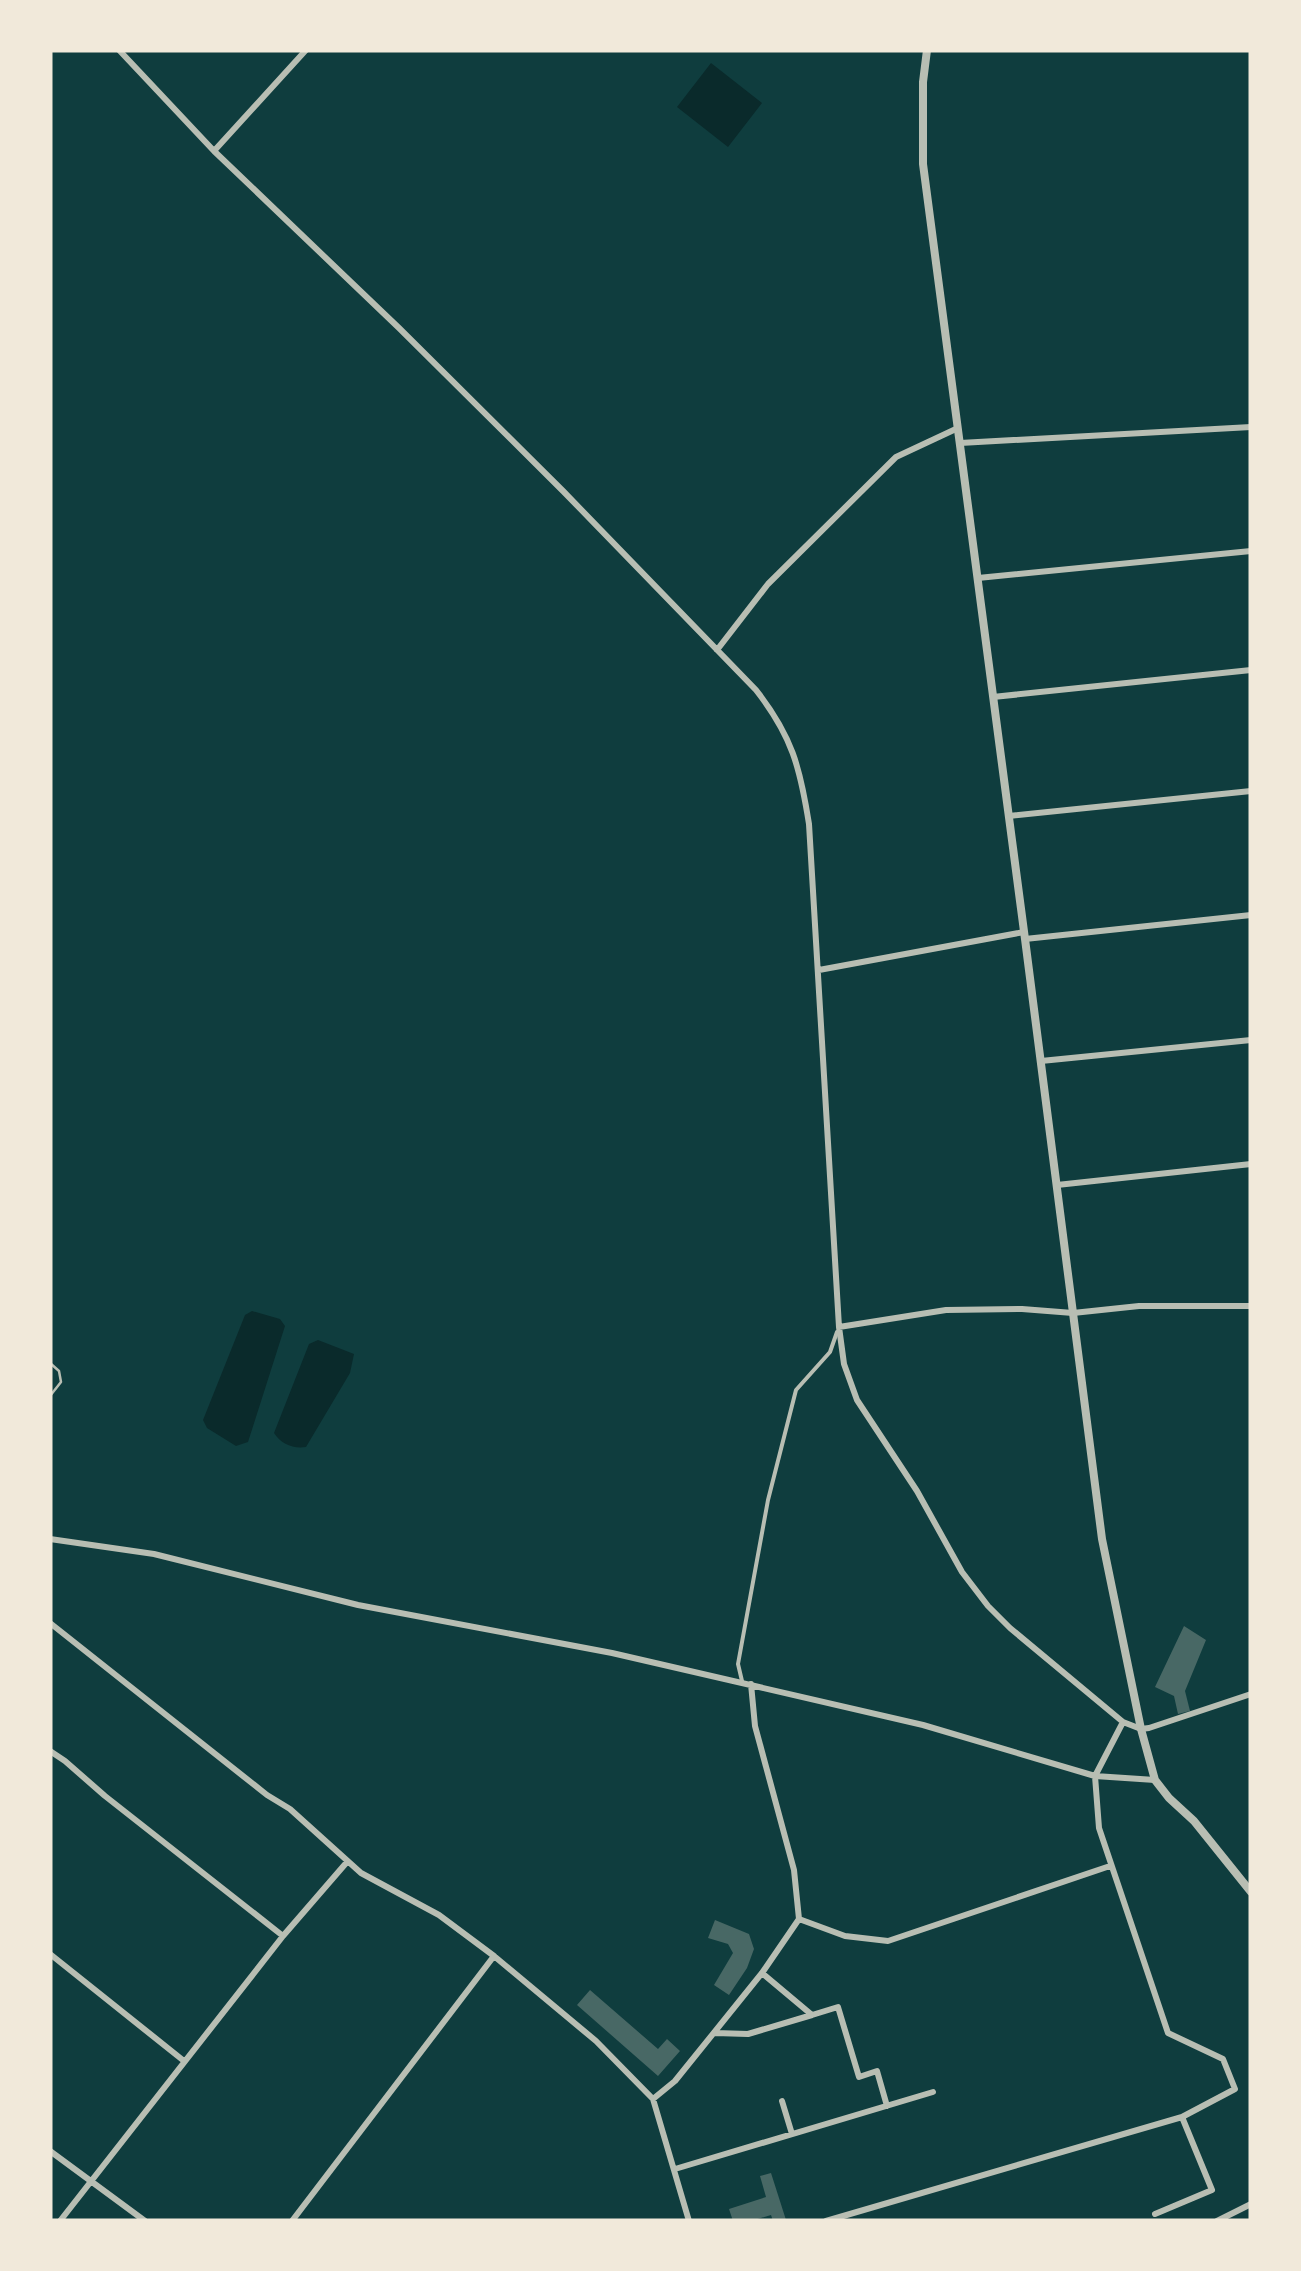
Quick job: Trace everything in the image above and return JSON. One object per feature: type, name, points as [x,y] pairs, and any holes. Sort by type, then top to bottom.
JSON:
[{"type":"street","points":[[119,50],[214,151],[400,328],[563,491],[756,690],[778,718],[795,754],[809,824],[838,1327],[844,1364],[857,1400],[917,1491],[962,1572],[1010,1628],[1123,1722],[1141,1730],[1251,1694]]},
{"type":"street","points":[[214,151],[306,50]]},
{"type":"street","points":[[927,50],[922,164],[1102,1539],[1141,1730],[1156,1780],[1251,1892]]},
{"type":"street","points":[[960,443],[1251,426]]},
{"type":"street","points":[[717,650],[768,584],[896,457],[958,428]]},
{"type":"street","points":[[978,578],[1251,551]]},
{"type":"street","points":[[994,697],[1251,670]]},
{"type":"street","points":[[1009,816],[1251,791]]},
{"type":"street","points":[[818,970],[1025,935],[1251,915]]},
{"type":"street","points":[[1041,1061],[1251,1040]]},
{"type":"street","points":[[1057,1184],[1251,1164]]},
{"type":"street","points":[[838,1327],[946,1310],[1073,1313],[1139,1306],[1251,1306]]},
{"type":"street","points":[[742,1682],[738,1664],[768,1500],[796,1390],[830,1352],[838,1327]]},
{"type":"street","points":[[50,1540],[154,1554],[358,1604],[751,1684],[923,1726],[1095,1776],[1156,1780]]},
{"type":"street","points":[[50,1623],[267,1795],[290,1809],[362,1873],[440,1915],[596,2041],[654,2099],[689,2221]]},
{"type":"street","points":[[654,2099],[676,2081],[800,1919],[794,1870],[756,1726],[751,1684]]},
{"type":"street","points":[[826,2221],[1182,2117],[1235,2089],[1223,2059],[1168,2033],[1110,1866],[1099,1828],[1095,1776],[1123,1722]]},
{"type":"street","points":[[50,1751],[283,1936]]},
{"type":"street","points":[[60,2221],[283,1936],[348,1862]]},
{"type":"street","points":[[800,1919],[846,1936],[888,1941],[1110,1866]]},
{"type":"street","points":[[50,1954],[184,2061]]},
{"type":"street","points":[[292,2221],[494,1956]]},
{"type":"street","points":[[762,1973],[812,2015]]},
{"type":"street","points":[[714,2033],[748,2034],[838,2008],[859,2077],[876,2071],[887,2106]]},
{"type":"street","points":[[675,2169],[933,2092]]},
{"type":"street","points":[[782,2100],[792,2134]]},
{"type":"street","points":[[1155,2214],[1212,2190],[1182,2117]]},
{"type":"street","points":[[50,2151],[144,2221]]},
{"type":"street","points":[[1217,2221],[1251,2204]]},
{"type":"lane","points":[[50,1363],[59,1371],[60,1382],[50,1396]]},
{"type":"water","points":[[711,63],[762,103],[728,147],[677,107]]},
{"type":"water","points":[[252,1311],[280,1319],[285,1326],[248,1442],[236,1446],[207,1428],[203,1420],[245,1315]]},
{"type":"water","points":[[318,1340],[354,1354],[350,1373],[306,1447],[292,1446],[274,1433],[309,1344]]},
{"type":"building","points":[[1184,1626],[1206,1640],[1185,1691],[1190,1711],[1178,1714],[1174,1696],[1155,1687]]},
{"type":"building","points":[[715,1920],[749,1934],[754,1949],[729,1995],[714,1985],[733,1953],[728,1944],[708,1938]]},
{"type":"building","points":[[590,1990],[658,2049],[667,2039],[680,2051],[658,2076],[577,2005]]},
{"type":"building","points":[[771,2173],[786,2220],[773,2221],[771,2215],[733,2221],[729,2209],[766,2197],[760,2176]]}]
